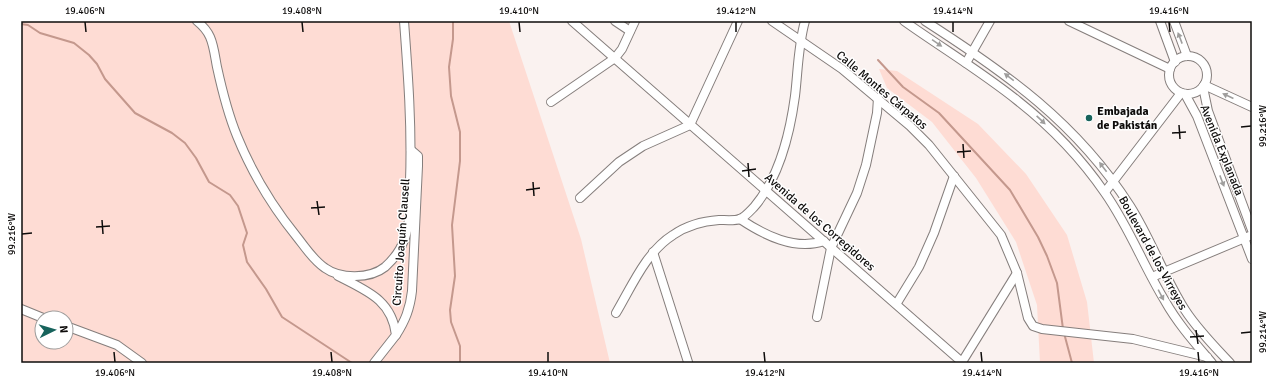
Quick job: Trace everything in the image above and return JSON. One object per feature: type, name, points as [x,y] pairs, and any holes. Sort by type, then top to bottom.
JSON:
[{"type":"street","points":[[197,21],[205,28],[210,37],[230,119],[246,158],[283,220],[312,256],[324,268],[376,297],[386,306],[394,325],[396,336],[374,363]]},
{"type":"street","name":"Circuito Joaquín Clausell","points":[[336,274],[364,275],[374,273],[392,260],[399,251],[408,223],[410,150],[409,80],[404,21]]},
{"type":"street","name":"Avenida de los Corregidores","points":[[572,21],[690,126],[897,304],[963,363]]},
{"type":"street","points":[[615,21],[630,30]]},
{"type":"street","points":[[551,102],[615,58],[622,49],[635,21]]},
{"type":"street","points":[[580,198],[619,162],[643,146],[690,126],[738,21]]},
{"type":"street","name":"Calle Montes Cárpatos","points":[[772,21],[842,69],[878,98],[914,131],[954,176],[1001,235],[1017,273],[1028,318],[1033,326],[1042,329],[1095,334],[1146,342],[1210,360]]},
{"type":"street","points":[[616,313],[653,252],[673,234],[709,222],[740,219],[754,207],[777,167],[786,138],[794,97],[800,41],[805,21]]},
{"type":"street","name":"Boulevard de los Virreyes","points":[[904,21],[966,63],[1036,115],[1076,156],[1105,192],[1136,242],[1152,277],[1175,318],[1210,360]]},
{"type":"street","name":"Boulevard de los Virreyes","points":[[925,21],[1002,72],[1049,110],[1080,141],[1114,182],[1130,206],[1164,272],[1192,320],[1230,363]]},
{"type":"street","points":[[966,63],[990,21]]},
{"type":"street","points":[[1069,21],[1170,69]]},
{"type":"street","points":[[1160,21],[1175,62]]},
{"type":"street","points":[[1174,21],[1187,56]]},
{"type":"street","points":[[1187,56],[1193,57],[1203,63],[1207,74],[1204,86],[1196,92],[1183,93],[1172,86],[1170,80],[1170,69],[1175,62],[1187,56]]},
{"type":"street","points":[[1204,86],[1252,107]]},
{"type":"street","name":"Avenida Explanada","points":[[1204,86],[1208,111],[1252,230]]},
{"type":"street","points":[[1105,192],[1183,93]]},
{"type":"street","name":"Avenida Explanada","points":[[1183,93],[1197,116],[1248,237],[1252,259]]},
{"type":"street","points":[[817,317],[831,248],[857,193],[866,165],[877,113],[878,98]]},
{"type":"street","name":"Circuito Joaquín Clausell","points":[[396,336],[406,320],[410,307],[412,291],[418,156],[410,150]]},
{"type":"street","points":[[897,304],[922,260],[934,233],[954,176]]},
{"type":"street","points":[[740,219],[754,229],[772,237],[801,244],[814,244],[824,241]]},
{"type":"street","points":[[1152,277],[1248,237]]},
{"type":"street","points":[[653,252],[688,362]]},
{"type":"street","points":[[963,363],[1017,273]]},
{"type":"street","points":[[21,309],[34,314]]},
{"type":"street","points":[[74,329],[117,345],[142,363]]},
{"type":"shaded area","points":[[21,21],[509,21],[581,239],[610,363],[21,363]]},
{"type":"shaded area","points":[[879,69],[897,71],[978,124],[1026,174],[1067,235],[1087,302],[1094,363],[1040,363],[1037,305],[1016,242],[976,178],[932,122],[887,88]]},
{"type":"waterway","points":[[453,21],[453,39],[449,67],[451,96],[460,132],[460,161],[452,225],[455,276],[450,310],[451,322],[460,346],[460,363]]},
{"type":"waterway","points":[[21,24],[28,25],[40,33],[74,43],[89,55],[97,64],[105,79],[135,113],[172,133],[185,143],[196,158],[209,182],[230,195],[238,206],[247,233],[243,245],[247,262],[266,289],[282,317],[352,363]]},
{"type":"waterway","points":[[878,60],[903,87],[939,113],[1010,190],[1038,237],[1047,256],[1057,283],[1063,329]]},
{"type":"waterway","points":[[1064,333],[1072,363]]},
{"type":"place","name":"Embajada de Pakistán","points":[[1089,118]]}]
